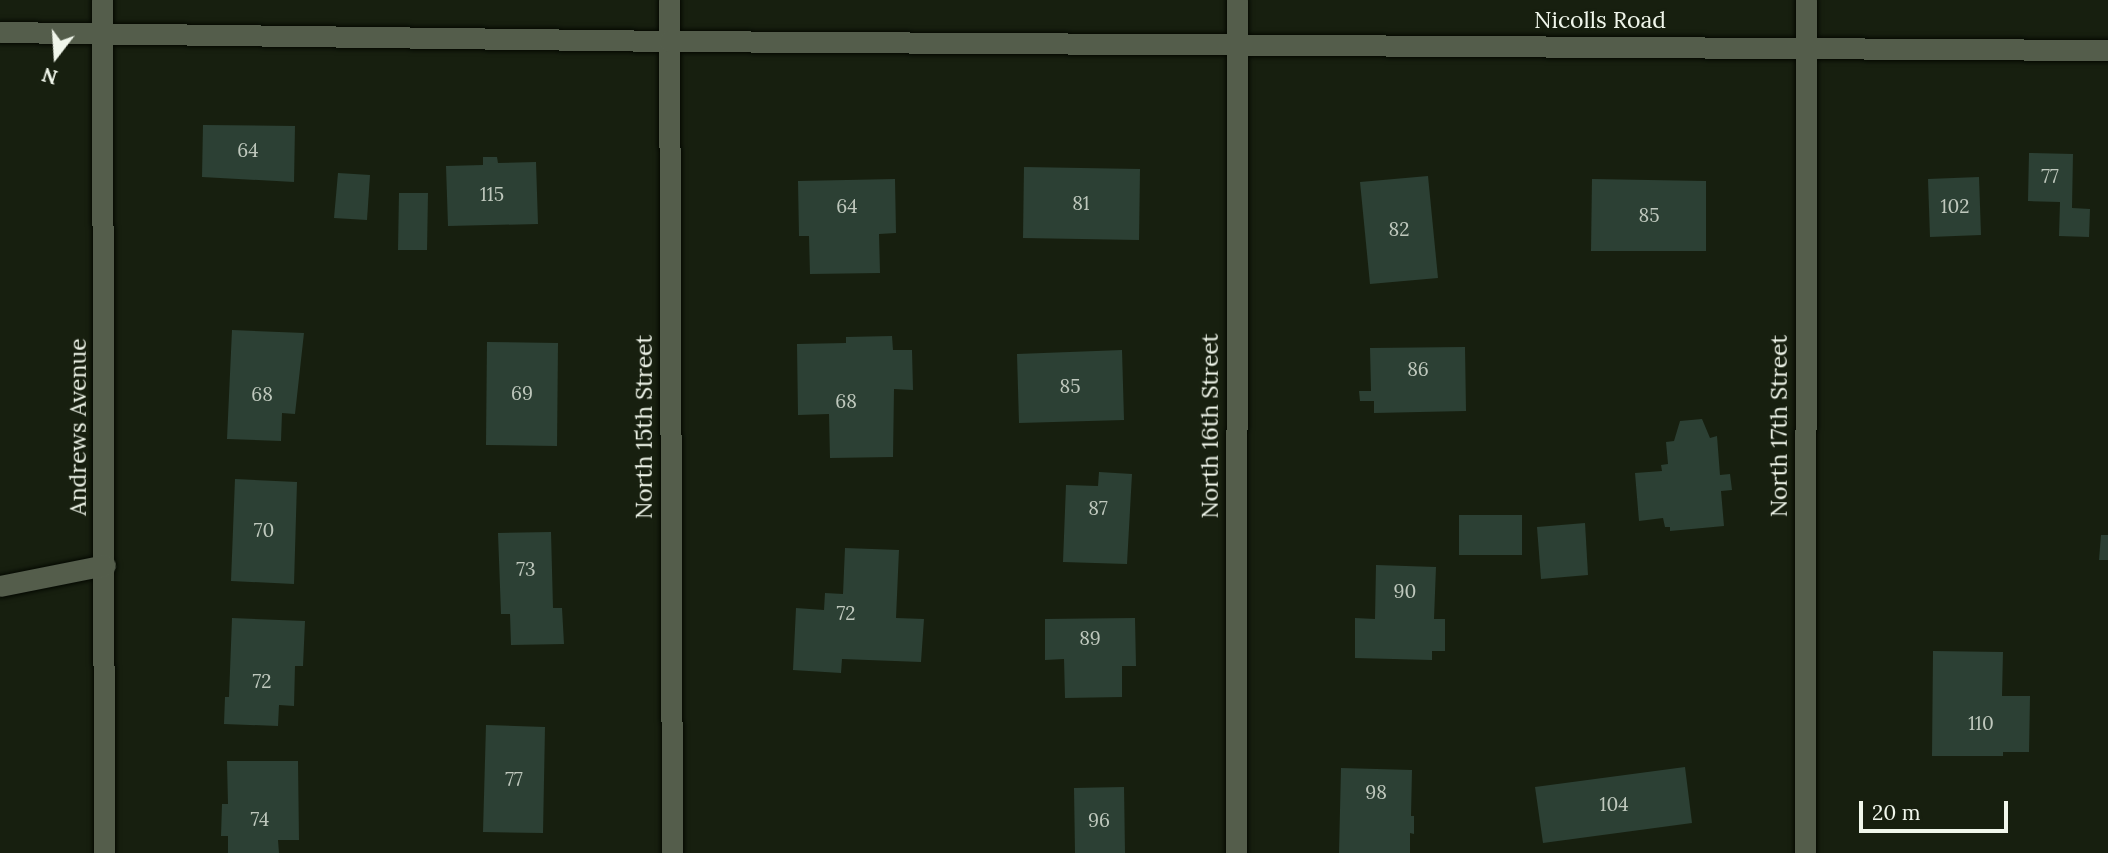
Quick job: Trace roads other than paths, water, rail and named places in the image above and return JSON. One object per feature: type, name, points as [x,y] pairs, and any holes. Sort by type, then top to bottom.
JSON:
[{"type":"street","name":"Andrews Avenue","points":[[102,0],[104,853]]},
{"type":"street","name":"North 15th Street","points":[[669,0],[672,853]]},
{"type":"street","name":"North 16th Street","points":[[1236,853],[1237,0]]},
{"type":"street","name":"North 17th Street","points":[[1805,853],[1806,0]]},
{"type":"street","name":"Nicolls Road","points":[[0,32],[669,41],[2108,50]]},
{"type":"street","points":[[0,586],[105,565]]}]
